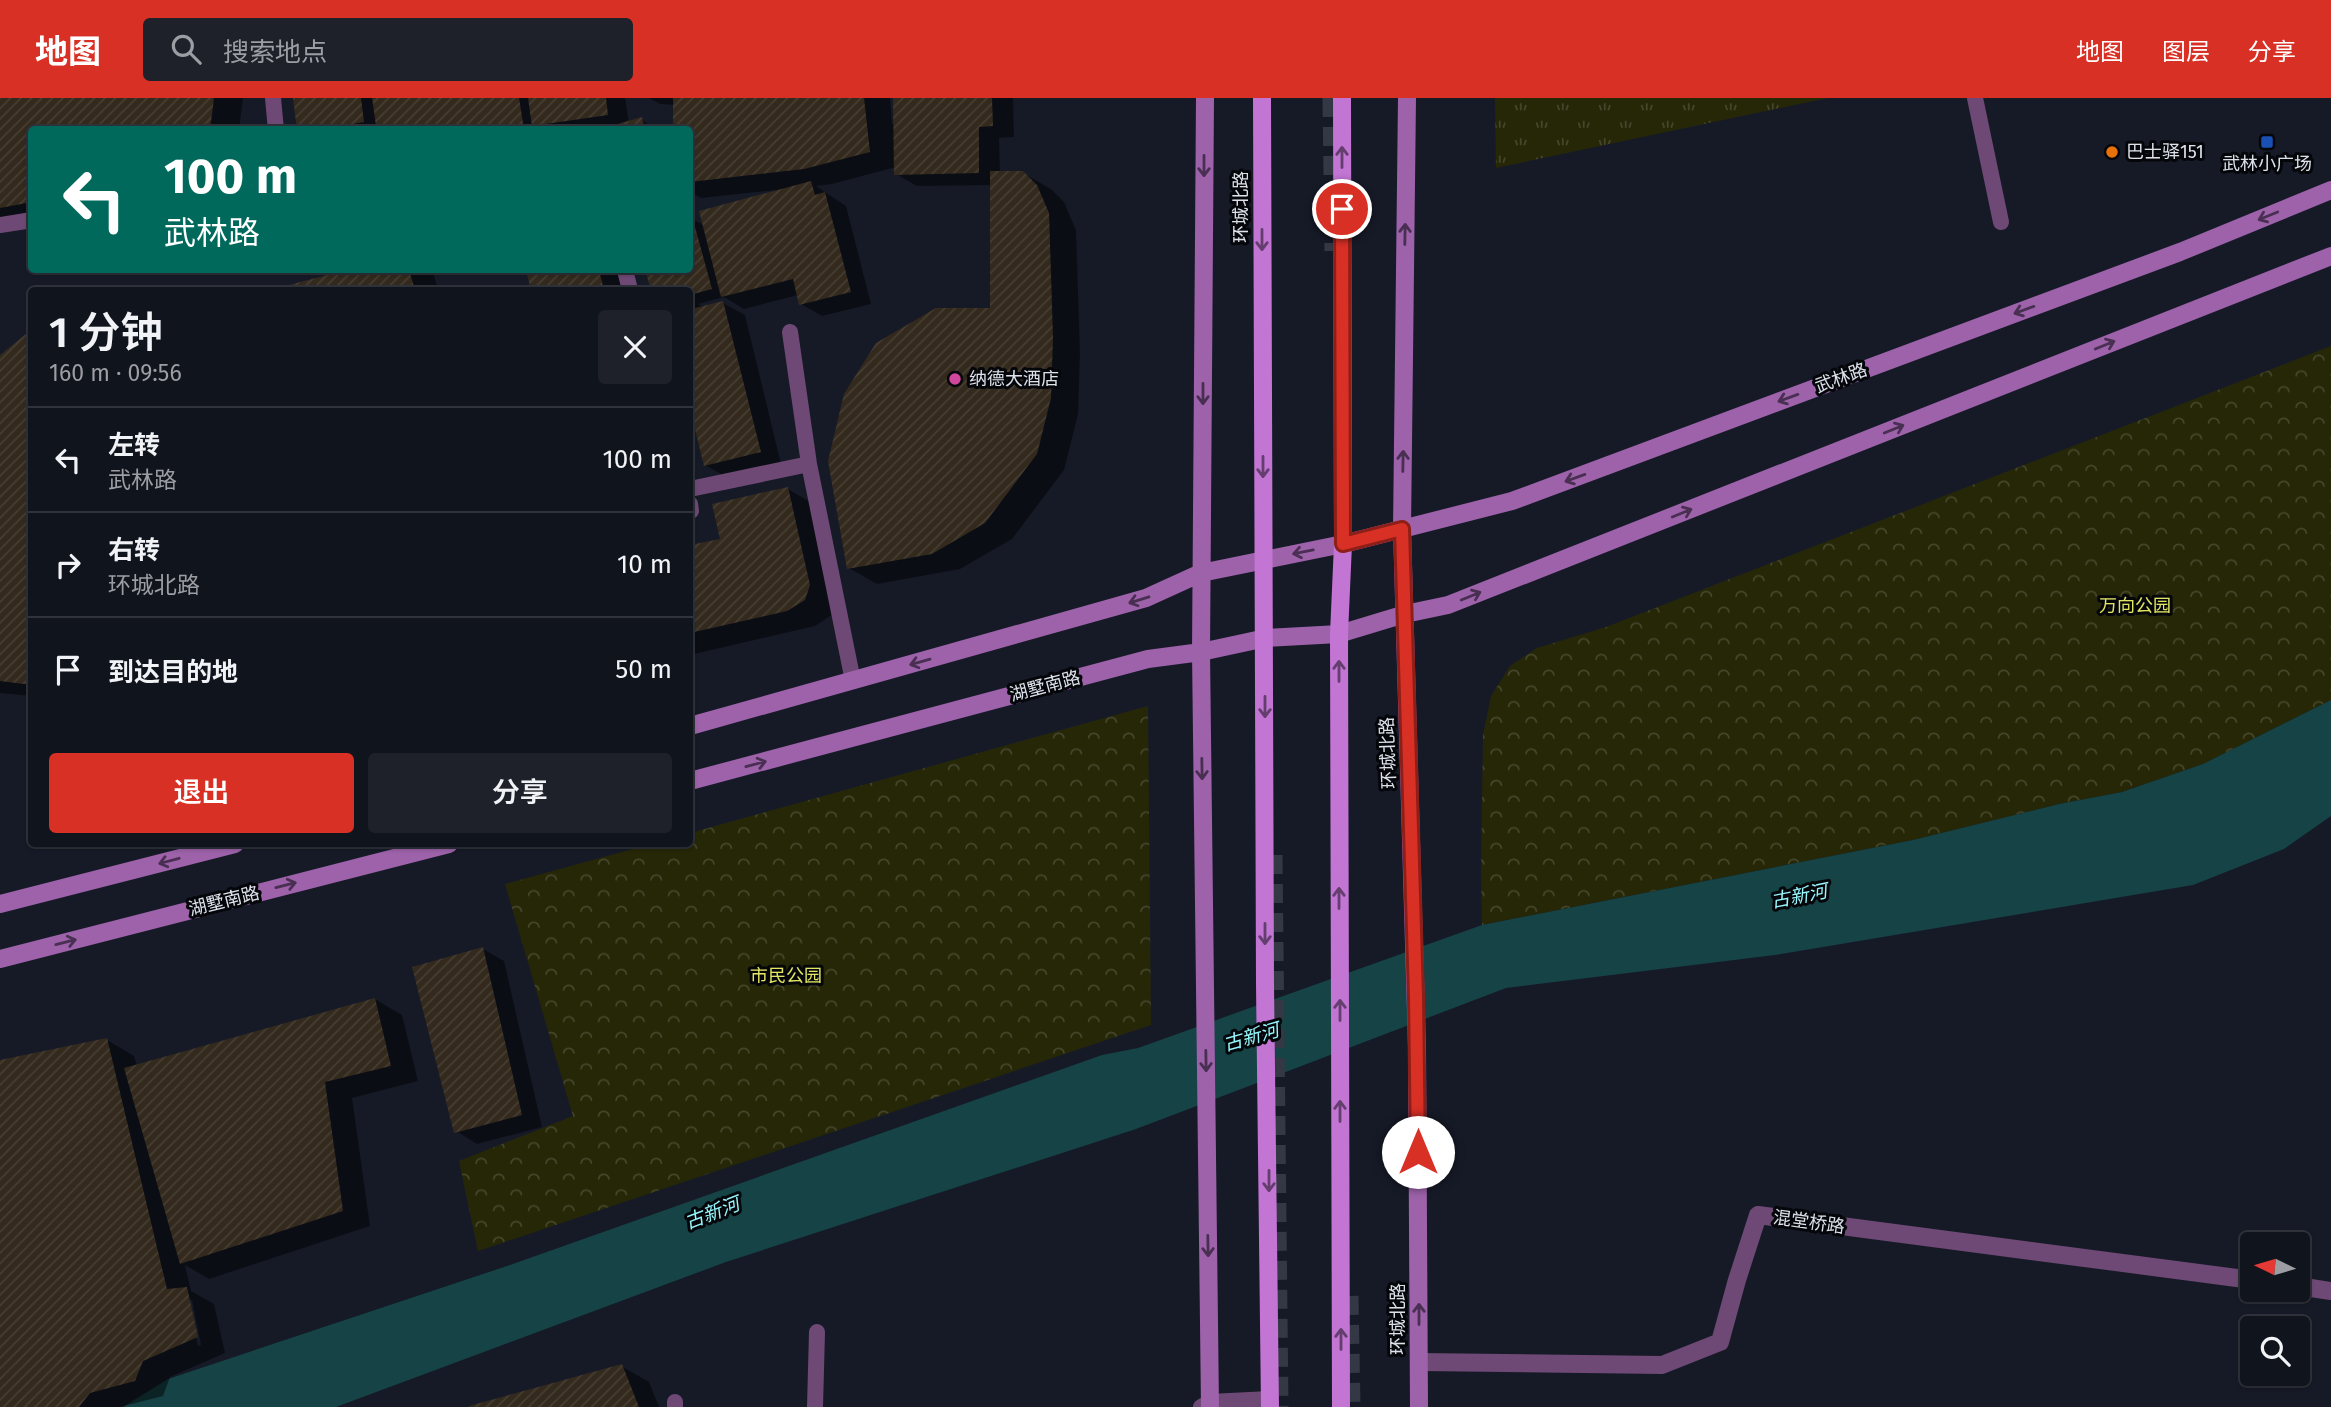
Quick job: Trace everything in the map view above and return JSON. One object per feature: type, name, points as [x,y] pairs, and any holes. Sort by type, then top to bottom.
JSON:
[{"type":"main road","name":"环城北路","points":[[1205,98],[1201,652],[1207,1129],[1207,1405]]},
{"type":"main road","name":"环城北路","points":[[1262,98],[1263,560],[1266,638],[1265,984],[1270,1403]]},
{"type":"main road","points":[[1342,98],[1343,544],[1339,634],[1342,1407]]},
{"type":"main road","name":"环城北路","points":[[1406,98],[1402,529],[1417,1047],[1419,1407]]},
{"type":"main road","name":"武林路","points":[[1343,544],[1512,501],[2180,252],[2331,190]]},
{"type":"main road","points":[[1405,614],[1448,605],[2331,256]]},
{"type":"main road","points":[[693,725],[1146,598],[1201,573],[1343,544]]},
{"type":"main road","name":"湖墅南路","points":[[693,780],[1147,659],[1201,652],[1266,638],[1339,634],[1405,614]]},
{"type":"main road","points":[[0,904],[222,847]]},
{"type":"main road","name":"湖墅南路","points":[[0,959],[437,847]]},
{"type":"street","name":"混堂桥路","points":[[1419,1362],[1662,1365],[1720,1342],[1758,1215],[2240,1278]]},
{"type":"street","points":[[2310,1288],[2331,1291]]},
{"type":"lane","points":[[274,98],[276,126]]},
{"type":"lane","points":[[1975,98],[2001,222]]},
{"type":"lane","points":[[0,225],[28,221]]},
{"type":"lane","points":[[790,332],[809,464],[853,681]]},
{"type":"lane","points":[[693,488],[809,464]]},
{"type":"lane","points":[[815,1407],[817,1332]]},
{"type":"lane","points":[[1207,1405],[1270,1403]]},
{"type":"green space","points":[[1495,98],[1828,98],[1496,168]]},
{"type":"green space","name":"万向公园","points":[[2331,346],[2331,700],[2203,764],[2122,792],[2059,804],[1913,840],[1482,925],[1483,735],[1491,696],[1510,666],[1537,648],[1606,627]]},
{"type":"green space","name":"市民公园","points":[[1148,706],[1151,1025],[478,1251],[459,1161],[573,1116],[505,884],[640,847],[693,847],[693,832]]},
{"type":"water","name":"古新河","points":[[2331,700],[2331,816],[2284,849],[2193,885],[1775,955],[1506,988],[1136,1129],[726,1262],[336,1407],[123,1407],[168,1379],[510,1265],[1102,1055],[1138,1048],[1482,925],[1913,840],[2059,804],[2122,792],[2203,764]]},
{"type":"building","points":[[0,98],[214,98],[210,126],[28,126],[28,203],[0,208]]},
{"type":"building","points":[[293,98],[361,98],[364,122],[353,126],[296,126]]},
{"type":"building","points":[[372,98],[519,98],[524,126],[376,126]]},
{"type":"building","points":[[528,98],[606,98],[608,115],[532,126]]},
{"type":"building","points":[[673,98],[864,98],[870,152],[804,169],[693,182],[693,126],[673,126]]},
{"type":"building","points":[[893,98],[992,98],[993,126],[979,127],[979,173],[894,175]]},
{"type":"building","points":[[642,117],[644,126],[610,126]]},
{"type":"building","points":[[990,171],[1023,171],[1037,185],[1049,213],[1053,337],[1051,398],[1037,454],[985,523],[932,554],[847,569],[828,461],[844,394],[876,343],[936,308],[990,308]]},
{"type":"building","points":[[811,181],[815,195],[825,192],[851,292],[799,305],[793,279],[721,297],[699,211]]},
{"type":"building","points":[[693,220],[712,289],[693,294],[693,287],[650,287],[646,273],[693,273]]},
{"type":"building","points":[[335,273],[410,273],[414,287],[281,287]]},
{"type":"building","points":[[527,273],[600,273],[603,287],[530,287]]},
{"type":"building","points":[[693,300],[695,308],[723,301],[761,452],[704,466],[693,421]]},
{"type":"building","points":[[28,332],[28,684],[0,681],[0,355]]},
{"type":"building","points":[[788,487],[810,585],[805,600],[787,611],[693,632],[693,544],[720,539],[712,504]]},
{"type":"building","points":[[483,947],[522,1115],[454,1133],[412,967]]},
{"type":"building","points":[[375,998],[391,1066],[325,1082],[343,1211],[180,1264],[124,1068]]},
{"type":"building","points":[[107,1038],[167,1289],[187,1287],[198,1337],[143,1361],[135,1381],[90,1393],[79,1407],[0,1407],[0,1060]]},
{"type":"building","points":[[622,1364],[639,1407],[469,1407],[469,1406]]},
{"type":"tunnel","points":[[1332,98],[1334,251]]},
{"type":"tunnel","points":[[1273,855],[1279,1407]]},
{"type":"tunnel","points":[[1349,1296],[1351,1407]]},
{"type":"place","name":"武林小广场","points":[[2267,142]]},
{"type":"place","name":"巴士驿151","points":[[2112,152]]},
{"type":"place","name":"纳德大酒店","points":[[955,379]]},
{"type":"route","points":[[1342,209],[1343,544],[1402,529],[1418,1152]]}]
